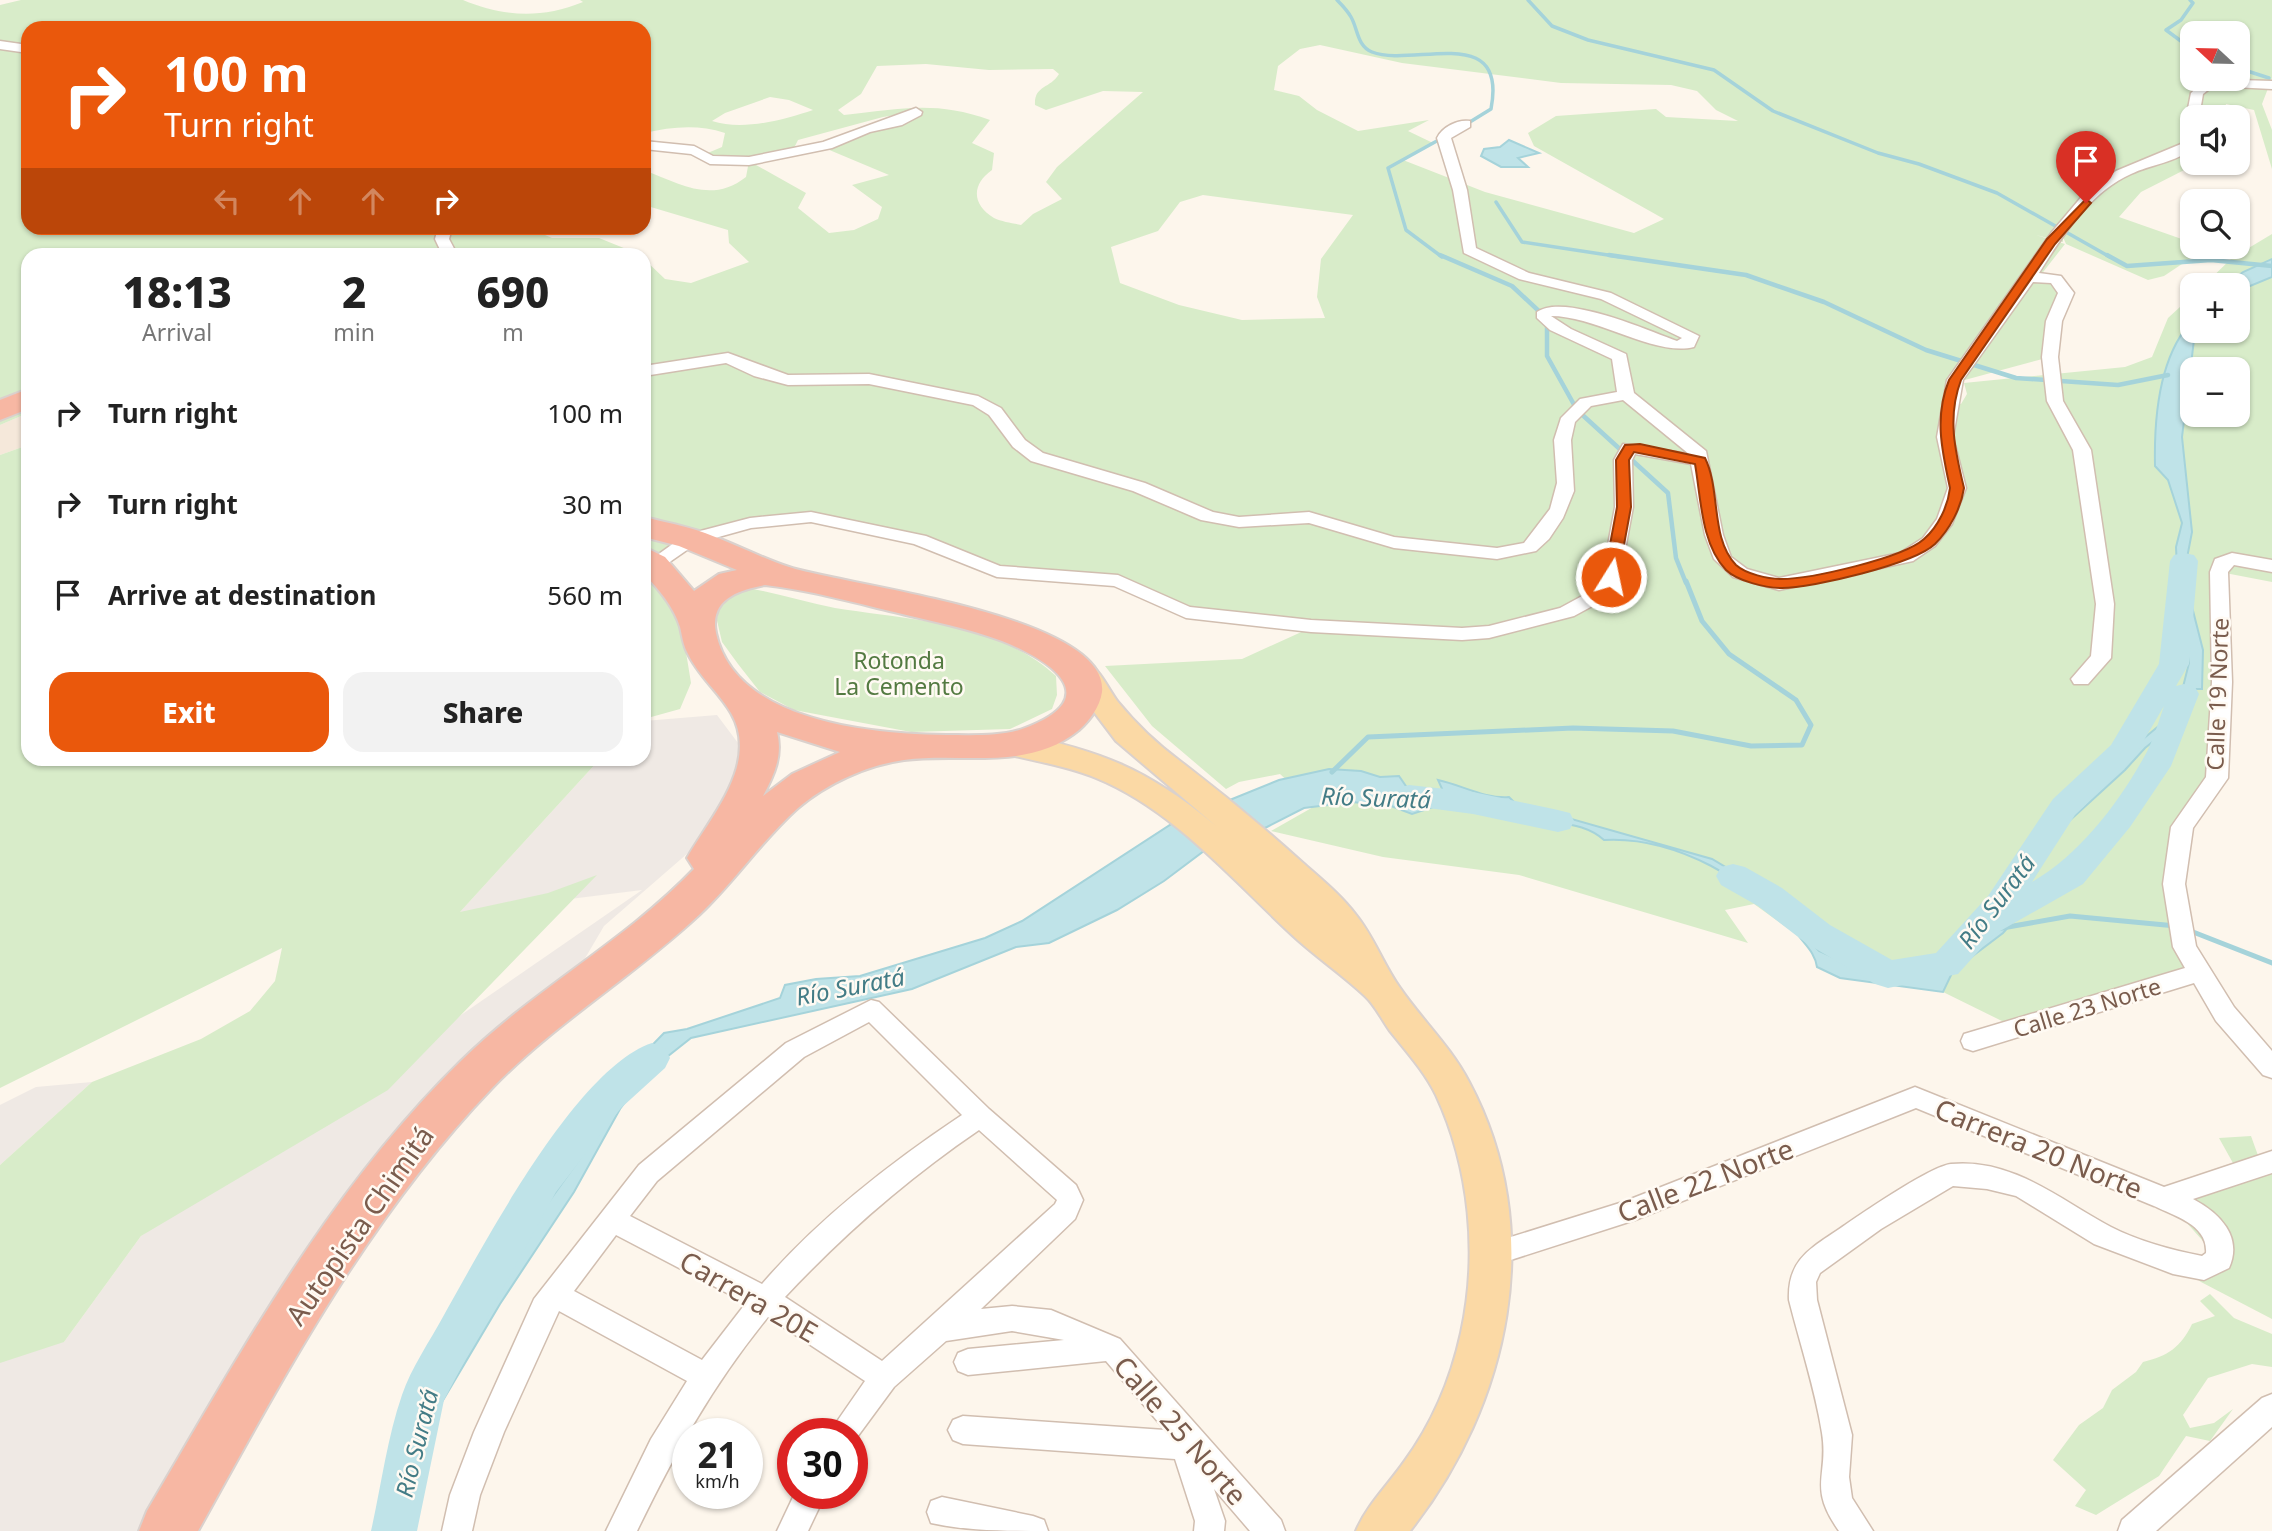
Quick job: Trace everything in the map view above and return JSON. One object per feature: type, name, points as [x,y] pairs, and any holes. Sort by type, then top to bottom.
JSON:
[{"type":"highway","points":[[0,411],[21,401]]},
{"type":"highway","points":[[0,425],[21,416]]},
{"type":"highway","points":[[651,529],[691,540],[786,577],[984,624],[1022,636],[1079,671],[1084,687],[1082,698],[1069,719],[1044,735],[1011,744],[906,747],[861,741],[798,725],[762,710],[736,692],[711,665],[685,602],[651,563]]},
{"type":"highway","points":[[698,628],[698,608],[715,589],[744,577],[786,577]]},
{"type":"highway","name":"Autopista Chimitá","points":[[606,965],[626,942],[692,879],[755,780],[760,761],[759,733],[751,713],[736,692]]},
{"type":"highway","name":"Autopista Chimitá","points":[[167,1531],[298,1307],[364,1209],[410,1150],[477,1074],[530,1026],[606,965],[639,943],[686,902],[788,796],[835,767],[869,755],[906,747]]},
{"type":"main road","points":[[1079,671],[1112,717],[1185,799],[1243,848],[1343,961],[1378,986],[1454,1090],[1468,1122],[1481,1164],[1489,1208],[1492,1254],[1485,1325],[1465,1397],[1429,1467],[1380,1531]]},
{"type":"main road","points":[[1011,744],[1057,752],[1101,766],[1140,785],[1185,799]]},
{"type":"street","points":[[0,45],[21,48]]},
{"type":"street","points":[[2195,105],[2197,93],[2202,86],[2210,82],[2272,85]]},
{"type":"street","points":[[651,146],[694,150],[710,160],[749,161],[827,145],[866,129],[897,121],[916,111]]},
{"type":"street","points":[[1465,124],[1444,136],[1460,190],[1469,250],[1524,276],[1606,296],[1691,335],[1688,344],[1676,346],[1598,318],[1549,310],[1542,315],[1547,324],[1587,339],[1620,357],[1624,366],[1626,395],[1697,451],[1717,548],[1732,569],[1748,577],[1779,584],[1906,557],[1929,542],[1946,520],[1956,496],[1957,488],[1945,444],[1951,392],[2051,242],[2096,191],[2113,177],[2180,150]]},
{"type":"street","points":[[2029,277],[2056,279],[2066,290],[2054,321],[2054,401],[2082,450],[2105,604],[2101,658],[2081,679]]},
{"type":"street","points":[[651,370],[728,358],[760,373],[788,380],[869,379],[978,401],[994,407],[1012,440],[1033,456],[1136,486],[1210,517],[1244,524],[1303,517],[1380,540],[1486,553],[1524,550],[1537,541],[1559,505],[1566,486],[1560,451],[1564,429],[1586,402],[1626,395]]},
{"type":"street","points":[[651,560],[691,540],[750,523],[811,517],[860,525],[920,540],[997,571],[1118,582],[1186,612],[1311,626],[1462,634],[1489,632],[1567,612],[1602,593],[1611,577],[1624,507],[1624,456],[1629,448],[1640,447],[1701,461]]},
{"type":"street","name":"Calle 19 Norte","points":[[2272,566],[2232,559],[2222,563],[2219,572],[2222,682],[2217,778],[2182,827],[2174,884],[2185,947],[2225,1013],[2272,1068]]},
{"type":"street","name":"Calle 23 Norte","points":[[1973,1041],[2202,972]]},
{"type":"street","points":[[457,1531],[465,1495],[489,1432],[544,1308],[649,1173],[795,1050],[872,1009],[980,1116],[1067,1192],[1070,1200],[1066,1211],[939,1330]]},
{"type":"street","name":"Calle 22 Norte","points":[[1492,1254],[1626,1212],[1885,1112],[1915,1097]]},
{"type":"street","name":"Carrera 20 Norte","points":[[1858,1531],[1838,1504],[1834,1477],[1838,1435],[1803,1300],[1802,1282],[1810,1265],[1872,1221],[1950,1175],[1987,1178],[2023,1187],[2103,1236],[2173,1262],[2204,1268],[2219,1260],[2222,1245],[2216,1230],[2195,1213],[1915,1097]]},
{"type":"street","points":[[621,1531],[662,1449],[706,1377],[764,1299],[817,1241],[867,1196],[917,1157],[980,1116]]},
{"type":"street","points":[[2163,1198],[2272,1162]]},
{"type":"street","name":"Carrera 20E","points":[[612,1220],[764,1299],[884,1378]]},
{"type":"street","points":[[554,1294],[706,1377]]},
{"type":"street","name":"Calle 25 Norte","points":[[855,1418],[884,1378],[939,1330],[995,1318],[1021,1316],[1087,1335],[1110,1348],[1270,1531]]},
{"type":"street","points":[[968,1362],[1110,1348]]},
{"type":"street","points":[[1152,1396],[1185,1446],[1210,1521],[1209,1531]]},
{"type":"street","points":[[2134,1531],[2272,1408]]},
{"type":"street","points":[[963,1430],[1185,1446]]},
{"type":"street","points":[[792,1531],[803,1509]]},
{"type":"street","points":[[942,1512],[1033,1531]]},
{"type":"shaded area","points":[[21,416],[21,448],[0,455],[0,425]]},
{"type":"shaded area","points":[[717,715],[738,743],[738,775],[719,826],[604,926],[577,972],[485,1047],[149,1531],[0,1531],[0,1344],[64,1342],[141,1236],[642,890],[459,913],[594,766],[651,766],[651,720]]},
{"type":"shaded area","points":[[92,1082],[0,1165],[0,1105],[36,1087]]},
{"type":"green space","points":[[21,0],[463,0],[493,10],[523,14],[552,11],[583,2],[580,0],[2272,0],[2272,78],[2262,104],[2272,130],[2272,169],[2254,110],[2250,109],[2250,105],[2196,105],[2198,91],[2250,91],[2250,21],[2180,21],[2180,91],[2197,91],[2192,105],[2180,105],[2180,172],[2141,192],[2119,217],[2180,238],[2180,259],[2190,259],[2164,276],[2148,280],[2066,244],[2063,237],[2063,242],[2036,235],[2065,244],[2040,276],[2059,279],[2065,292],[2050,357],[1961,381],[1958,403],[1961,404],[1967,394],[1964,383],[2125,367],[2152,357],[2168,318],[2180,307],[2180,343],[2250,343],[2250,273],[2216,273],[2231,259],[2250,259],[2250,247],[2272,234],[2272,582],[2220,572],[2217,778],[2178,845],[2194,970],[2006,1023],[1941,991],[1829,958],[1754,904],[1725,910],[1748,943],[1519,875],[1383,857],[1271,831],[1315,806],[1280,774],[1239,782],[1226,789],[1152,726],[1105,666],[1242,659],[1308,629],[1203,615],[1093,576],[1015,576],[928,545],[790,517],[750,523],[654,564],[680,615],[691,683],[680,709],[651,717],[651,266],[665,279],[691,283],[749,262],[729,243],[728,230],[651,207],[651,173],[696,189],[721,189],[746,177],[749,161],[806,193],[798,208],[829,233],[854,230],[878,219],[882,207],[852,185],[889,175],[827,149],[841,139],[914,112],[883,117],[798,140],[794,148],[734,162],[703,155],[722,147],[725,133],[684,127],[651,132],[651,21],[21,21],[21,235],[545,235],[552,238],[599,238],[624,248],[21,248],[21,416],[0,425],[0,5]],"holes":[[[1320,45],[1402,63],[1561,83],[1671,85],[1697,91],[1716,110],[1738,121],[1666,117],[1656,109],[1556,116],[1528,133],[1534,146],[1664,219],[1634,233],[1485,192],[1403,160],[1433,143],[1408,131],[1429,120],[1358,131],[1317,110],[1299,96],[1274,90],[1278,66],[1300,49]],[[926,64],[989,70],[1053,69],[1059,74],[1040,90],[1035,99],[1035,105],[1046,110],[1103,91],[1143,92],[1057,167],[1046,182],[1062,199],[1033,214],[1021,225],[994,218],[981,207],[978,200],[978,188],[992,170],[994,153],[972,143],[990,120],[934,108],[844,115],[838,110],[861,94],[877,66]],[[770,97],[789,100],[813,110],[776,121],[750,125],[712,121],[725,113]],[[1203,195],[1353,215],[1321,259],[1317,297],[1325,318],[1242,320],[1179,305],[1120,283],[1111,247],[1158,231],[1180,202]]]},
{"type":"green space","points":[[21,448],[21,766],[594,766],[460,912],[548,893],[597,875],[388,1090],[141,1236],[64,1342],[0,1363],[0,1165],[92,1082],[201,1039],[250,1011],[275,981],[282,948],[0,1088],[0,455]]},
{"type":"green space","name":"Rotonda La Cemento","points":[[742,587],[835,608],[952,626],[1007,644],[1033,658],[1056,676],[1057,695],[1052,709],[1010,729],[911,732],[794,710],[760,692],[722,642],[715,612],[719,601]]},
{"type":"green space","points":[[2251,1136],[2260,1161],[2272,1159],[2272,1319],[2201,1282],[2169,1258],[2219,1259],[2186,1222],[2188,1178],[2238,1172],[2219,1138]]},
{"type":"green space","points":[[2210,1294],[2234,1318],[2272,1334],[2272,1367],[2252,1364],[2208,1378],[2183,1415],[2190,1428],[2214,1423],[2233,1409],[2210,1441],[2186,1436],[2159,1476],[2096,1515],[2075,1506],[2086,1490],[2053,1460],[2079,1425],[2103,1408],[2112,1390],[2136,1372],[2143,1362],[2160,1357],[2173,1349],[2192,1324],[2215,1316],[2200,1301]]},
{"type":"water","points":[[1509,140],[1539,153],[1518,158],[1528,167],[1501,167],[1481,156],[1484,149],[1500,147]]},
{"type":"water","points":[[2272,259],[2272,277],[2250,286],[2250,273],[2243,272]]},
{"type":"water","points":[[2180,338],[2180,343],[2194,343],[2192,357],[2180,357],[2180,427],[2183,427],[2192,532],[2187,558],[2187,587],[2203,650],[2202,689],[2191,689],[2180,733],[2160,736],[2145,748],[2056,833],[2038,870],[2018,900],[2021,913],[2003,933],[1953,971],[1943,992],[1840,978],[1817,967],[1812,954],[1798,935],[1759,897],[1711,866],[1658,846],[1604,840],[1581,827],[1532,817],[1509,804],[1492,806],[1458,799],[1412,814],[1391,806],[1352,802],[1304,808],[1267,827],[1204,851],[1164,881],[1117,910],[1049,943],[1016,947],[912,989],[691,1038],[648,1072],[620,1109],[574,1192],[500,1304],[439,1407],[406,1531],[389,1531],[392,1482],[419,1426],[535,1221],[591,1143],[625,1073],[664,1033],[687,1029],[780,998],[785,985],[816,979],[860,976],[985,938],[1022,921],[1173,823],[1279,780],[1329,769],[1361,771],[1380,777],[1399,776],[1408,789],[1443,791],[1438,780],[1482,794],[1509,797],[1515,803],[1712,859],[1754,884],[1775,902],[1819,951],[1846,963],[1908,979],[1931,975],[1950,963],[1991,935],[2001,921],[1993,910],[1997,895],[2017,889],[2055,828],[2137,744],[2172,715],[2183,687],[2189,663],[2178,591],[2176,547],[2182,523],[2168,480],[2155,466],[2161,389]]},
{"type":"waterway","points":[[1337,0],[1351,17],[1363,46],[1372,52],[1390,55],[1453,54],[1472,57],[1485,65],[1492,82],[1491,109],[1465,125]]},
{"type":"waterway","points":[[1528,0],[1552,26],[1588,40],[1714,70],[1773,111],[1878,153],[1919,164],[1997,193],[2110,257]]},
{"type":"waterway","points":[[2180,40],[2166,30],[2181,20],[2193,3],[2190,0]]},
{"type":"waterway","points":[[2250,72],[2269,78]]},
{"type":"waterway","points":[[1442,257],[1406,230],[1388,168],[1444,137]]},
{"type":"waterway","points":[[1496,202],[1522,242],[1621,257]]},
{"type":"waterway","points":[[1440,255],[1512,286],[1542,314]]},
{"type":"waterway","points":[[1609,255],[1746,275],[1824,302],[1926,350],[2016,378],[2118,385],[2168,375]]},
{"type":"waterway","points":[[2107,255],[2127,266],[2211,260],[2272,266]]},
{"type":"waterway","points":[[1544,323],[1547,324],[1547,356],[1577,410],[1668,493],[1676,558],[1686,583]]},
{"type":"waterway","name":"Río Suratá","points":[[1733,876],[1770,897],[1818,934],[1888,974],[1946,965],[2000,905],[2064,807],[2122,752],[2174,664],[2184,561]]},
{"type":"waterway","points":[[1332,772],[1368,737],[1573,728],[1673,731],[1751,746],[1802,745],[1811,725],[1796,700],[1729,654],[1702,621],[1686,581]]},
{"type":"waterway","points":[[1991,923],[2071,875],[2119,819],[2160,758],[2184,694]]},
{"type":"waterway","name":"Río Suratá","points":[[1409,796],[1473,803],[1558,821]]},
{"type":"waterway","points":[[1974,933],[2070,916],[2176,926]]},
{"type":"waterway","points":[[2188,930],[2272,963]]},
{"type":"waterway","name":"Río Suratá","points":[[394,1531],[423,1396],[487,1277],[542,1180],[608,1097],[652,1058]]},
{"type":"route","points":[[1611,577],[1624,507],[1623,460],[1629,448],[1640,447],[1701,461],[1717,548],[1732,569],[1748,577],[1779,584],[1798,582],[1906,557],[1929,542],[1946,520],[1956,496],[1957,488],[1945,444],[1955,380],[2051,242],[2086,203]]}]
